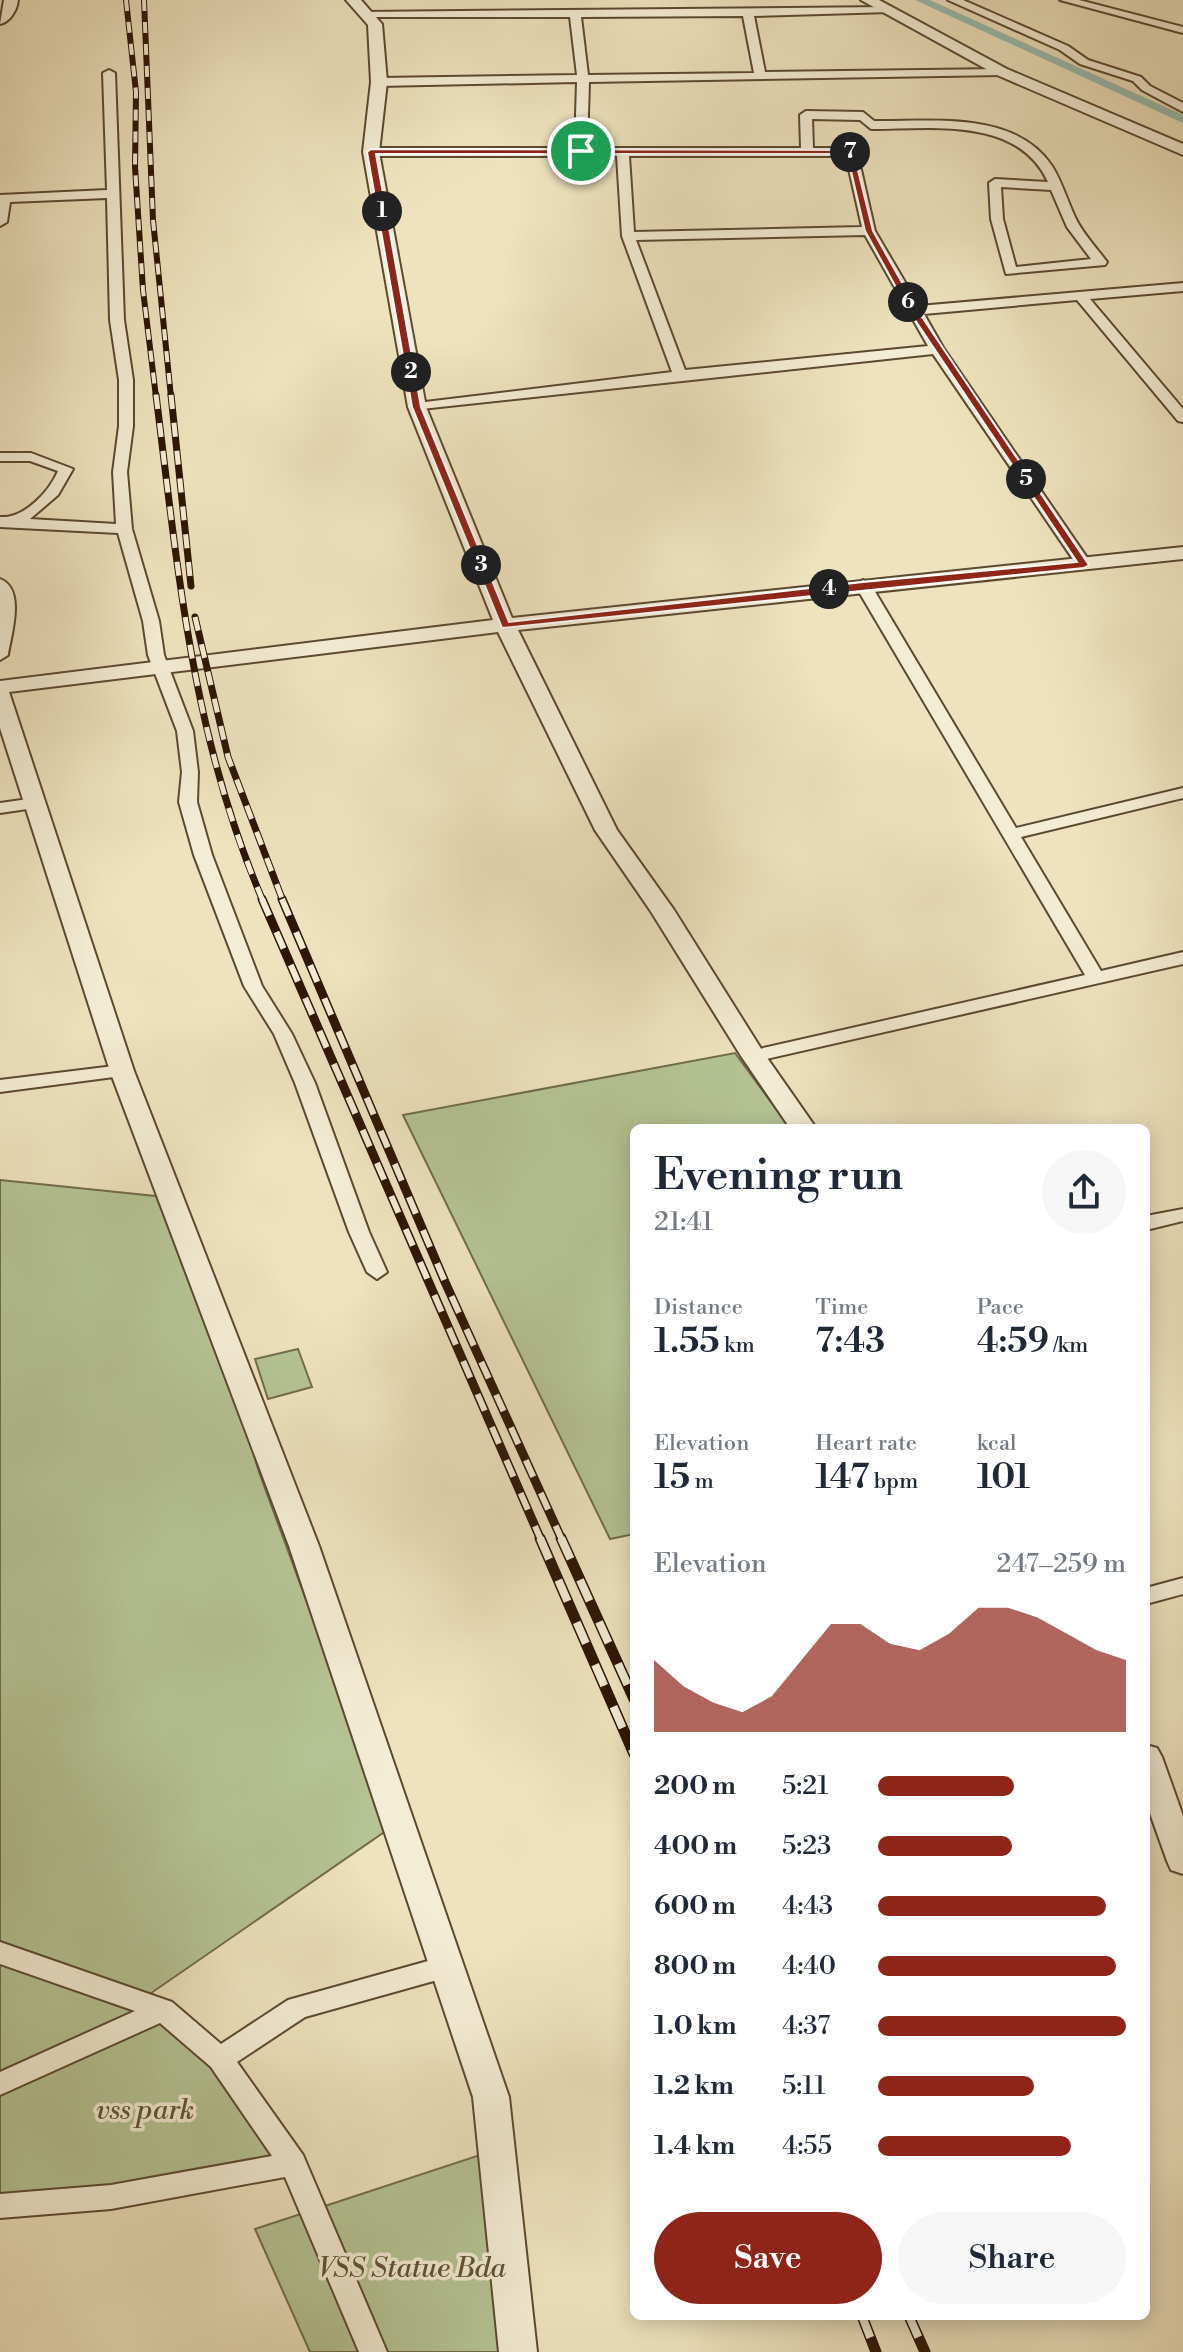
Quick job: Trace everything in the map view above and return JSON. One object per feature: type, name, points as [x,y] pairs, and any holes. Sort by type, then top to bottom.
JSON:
[{"type":"street","points":[[0,20],[10,8],[11,0]]},
{"type":"street","points":[[868,0],[1002,72],[1183,150]]},
{"type":"street","points":[[954,0],[1064,48],[1084,62],[1137,79],[1146,88],[1183,108]]},
{"type":"street","points":[[1066,0],[1183,30]]},
{"type":"street","points":[[360,7],[575,13],[887,10]]},
{"type":"street","points":[[360,7],[375,24],[379,82],[371,152],[417,407],[505,625],[606,830],[662,910],[753,1056],[800,1124]]},
{"type":"street","points":[[575,13],[583,79],[581,151]]},
{"type":"street","points":[[748,13],[760,76]]},
{"type":"street","points":[[379,82],[1002,72]]},
{"type":"street","points":[[109,73],[117,320],[126,380],[126,426],[120,472],[124,529],[151,621],[161,670],[185,731],[190,772],[188,802],[203,855],[253,986],[283,1034],[305,1083],[359,1232],[377,1272]]},
{"type":"street","points":[[807,152],[806,115],[863,116],[871,125],[985,128],[1030,147],[1046,168],[1072,225],[1100,262],[1011,271],[997,219],[995,183],[1054,186]]},
{"type":"street","points":[[623,151],[628,236],[680,375]]},
{"type":"street","points":[[371,152],[851,152],[869,231],[913,311],[1084,565]]},
{"type":"street","points":[[1,222],[2,199],[112,194]]},
{"type":"street","points":[[628,236],[869,231]]},
{"type":"street","points":[[913,311],[1183,287]]},
{"type":"street","points":[[1080,296],[1183,418]]},
{"type":"street","points":[[417,407],[680,375],[937,349]]},
{"type":"street","points":[[0,457],[31,457],[66,469],[61,482],[30,514],[8,522]]},
{"type":"street","points":[[8,522],[124,529]]},
{"type":"street","points":[[0,687],[161,670],[505,625],[1183,553]]},
{"type":"street","points":[[0,584],[8,605],[0,655]]},
{"type":"street","points":[[863,585],[1096,978]]},
{"type":"street","points":[[0,695],[122,1071],[304,1546],[491,2097],[518,2352]]},
{"type":"street","points":[[1011,834],[1183,793]]},
{"type":"street","points":[[0,808],[35,803]]},
{"type":"street","points":[[753,1056],[1182,960]]},
{"type":"street","points":[[0,1086],[122,1071]]},
{"type":"street","points":[[1150,1222],[1183,1215]]},
{"type":"street","points":[[1150,1595],[1183,1586]]},
{"type":"street","points":[[1150,1768],[1183,1861]]},
{"type":"street","points":[[0,1953],[163,2010],[220,2059],[293,2163],[373,2352]]},
{"type":"street","points":[[220,2059],[297,2008],[446,1967]]},
{"type":"street","points":[[0,2084],[163,2010]]},
{"type":"street","points":[[0,2206],[53,2205],[161,2192],[293,2163]]},
{"type":"green space","points":[[735,1053],[787,1124],[630,1124],[630,1535],[610,1539],[403,1115]]},
{"type":"green space","points":[[0,1180],[165,1197],[214,1323],[259,1472],[390,1828],[144,1998],[0,1949]]},
{"type":"green space","points":[[298,1349],[312,1387],[268,1399],[255,1359]]},
{"type":"green space","points":[[0,1957],[156,2011],[0,2082]]},
{"type":"green space","name":"vss park","points":[[161,2011],[193,2037],[292,2163],[0,2204],[0,2084]]},
{"type":"green space","name":"VSS Statue Bda","points":[[486,2153],[504,2352],[310,2352],[255,2229]]},
{"type":"waterway","points":[[921,0],[1183,119]]},
{"type":"railway","points":[[126,0],[136,92],[135,167],[143,290],[156,397]]},
{"type":"railway","points":[[144,0],[153,220],[171,397]]},
{"type":"railway","points":[[156,395],[181,589],[204,715],[219,777],[263,901]]},
{"type":"railway","points":[[171,395],[191,586]]},
{"type":"railway","points":[[195,617],[228,757],[283,901]]},
{"type":"railway","points":[[262,899],[541,1540]]},
{"type":"railway","points":[[282,899],[445,1282],[562,1540]]},
{"type":"railway","points":[[540,1538],[630,1745]]},
{"type":"railway","points":[[561,1538],[630,1690]]},
{"type":"railway","points":[[864,2320],[876,2352]]},
{"type":"railway","points":[[911,2320],[925,2352]]},
{"type":"route","points":[[581,151],[851,152],[869,231],[913,311],[1084,565],[863,585],[505,625],[417,407],[371,152],[581,151]]}]
